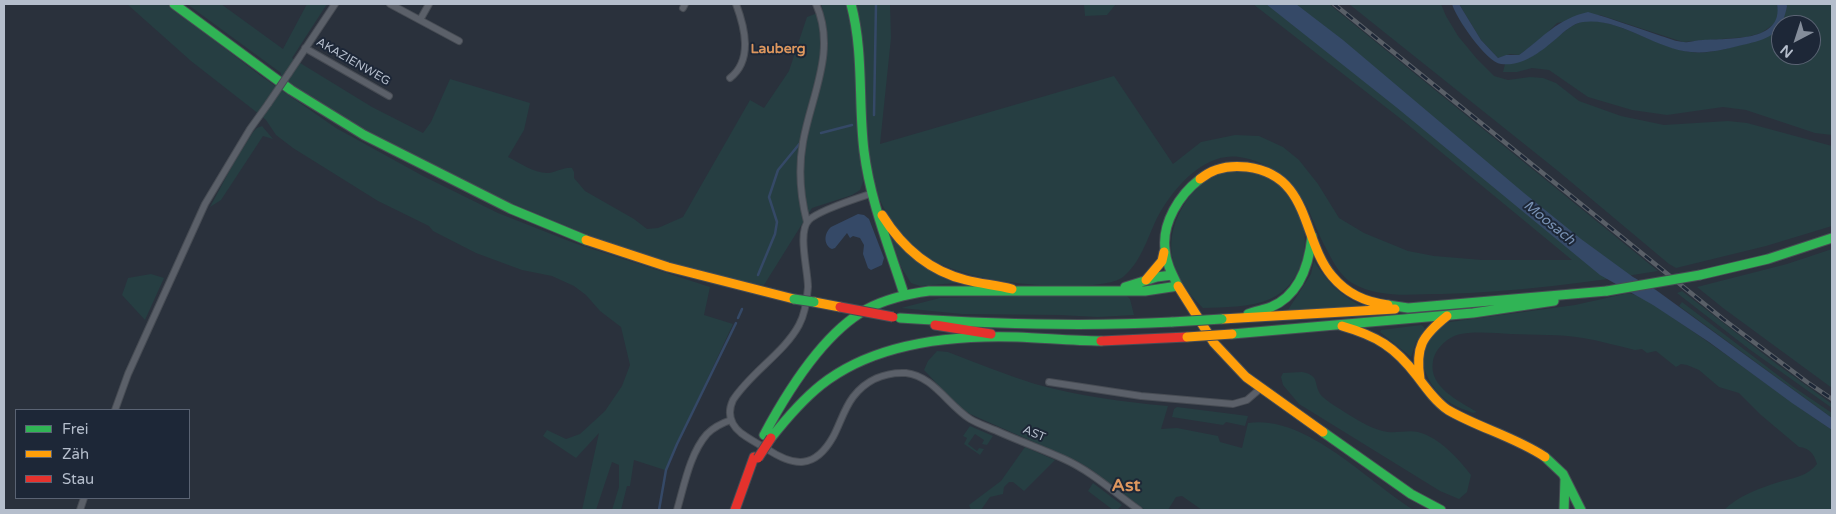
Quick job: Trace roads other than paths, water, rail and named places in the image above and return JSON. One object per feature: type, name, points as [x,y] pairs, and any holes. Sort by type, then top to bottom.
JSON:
[{"type":"main road","points":[[174,4],[237,52],[363,134],[457,183],[543,224],[621,253],[725,284],[957,330],[1017,337]]},
{"type":"main road","points":[[851,4],[858,39],[864,150],[876,204],[904,294]]},
{"type":"main road","points":[[1146,280],[1162,261],[1167,227],[1178,202],[1188,190],[1203,177],[1218,169],[1228,166],[1246,166],[1280,181],[1300,204],[1328,270],[1344,288],[1354,295],[1375,304],[1408,308]]},
{"type":"main road","points":[[876,204],[895,234],[924,262],[957,278],[1017,290]]},
{"type":"main road","points":[[1238,318],[1272,306],[1293,291],[1301,281],[1307,268],[1311,254],[1312,236]]},
{"type":"main road","points":[[768,437],[814,390],[837,374],[857,363],[902,347],[928,342],[946,339],[1017,337],[1099,340],[1187,337],[1447,316],[1526,306],[1700,275],[1768,258],[1832,238]]},
{"type":"main road","points":[[1164,252],[1178,286],[1222,352],[1246,377],[1356,453],[1411,494],[1441,510]]},
{"type":"main road","points":[[1117,289],[1146,280],[1172,275]]},
{"type":"main road","points":[[735,510],[747,477],[768,437],[783,400],[818,353],[841,328],[858,314],[904,294],[955,290],[1153,290],[1178,286]]},
{"type":"main road","points":[[896,317],[1037,326],[1080,326],[1408,308],[1607,291]]},
{"type":"main road","points":[[1420,381],[1417,360],[1418,349],[1432,327],[1447,316]]},
{"type":"main road","points":[[1341,326],[1383,341],[1404,359],[1437,401],[1447,409],[1540,454],[1552,462],[1565,479],[1581,510]]},
{"type":"main road","points":[[1564,510],[1565,479]]},
{"type":"main road","points":[[1570,510],[1575,510]]},
{"type":"street","points":[[115,409],[128,374],[205,204],[250,130],[335,4]]},
{"type":"street","points":[[390,4],[460,41]]},
{"type":"street","points":[[420,20],[429,4]]},
{"type":"street","points":[[730,78],[736,73],[740,65],[746,43],[745,32],[736,4]]},
{"type":"street","points":[[677,510],[694,458],[707,434],[721,424],[731,420],[730,406],[737,393],[793,334],[802,319],[805,309],[808,287],[803,236],[807,222],[800,190],[801,156],[803,141],[819,86],[824,57],[822,16],[816,4]]},
{"type":"street","name":"AKAZIENWEG","points":[[305,48],[389,96]]},
{"type":"street","points":[[807,222],[818,214],[873,193]]},
{"type":"street","name":"AST","points":[[731,420],[740,432],[782,459],[802,462],[816,457],[827,446],[852,398],[866,384],[880,376],[896,373],[908,374],[922,378],[970,419],[1066,460],[1139,510]]},
{"type":"street","points":[[1049,382],[1141,396],[1233,404],[1247,400],[1261,388]]},
{"type":"water","name":"Moosach","points":[[1266,4],[1296,4],[1343,40],[1581,239],[1633,277],[1656,290],[1832,418],[1832,430],[1709,342],[1653,305],[1600,275],[1396,107]]},
{"type":"water","points":[[1452,4],[1459,4],[1481,40],[1498,58],[1506,55],[1519,55],[1559,24],[1588,12],[1672,40],[1686,42],[1752,36],[1771,27],[1771,34],[1756,42],[1726,49],[1691,52],[1678,50],[1610,24],[1583,22],[1569,28],[1545,48],[1524,61],[1501,64],[1488,56],[1480,48],[1465,29]]},
{"type":"water","points":[[1777,4],[1786,4],[1785,15],[1777,15]]},
{"type":"water","points":[[858,214],[864,215],[869,219],[884,258],[882,265],[871,270],[868,268],[863,254],[864,245],[860,238],[853,236],[850,238],[847,233],[835,248],[832,249],[826,242],[827,232],[831,227]]},
{"type":"waterway","points":[[874,115],[876,4]]},
{"type":"waterway","points":[[821,133],[852,125]]},
{"type":"waterway","points":[[758,275],[775,234],[777,222],[769,197],[778,170],[801,142]]},
{"type":"waterway","points":[[738,318],[742,309]]},
{"type":"waterway","points":[[659,510],[666,470],[736,323]]},
{"type":"railway","points":[[1334,4],[1723,319],[1832,399]]},
{"type":"district","name":"Lauberg","points":[[778,49]]},
{"type":"district","name":"Ast","points":[[1126,486]]}]
